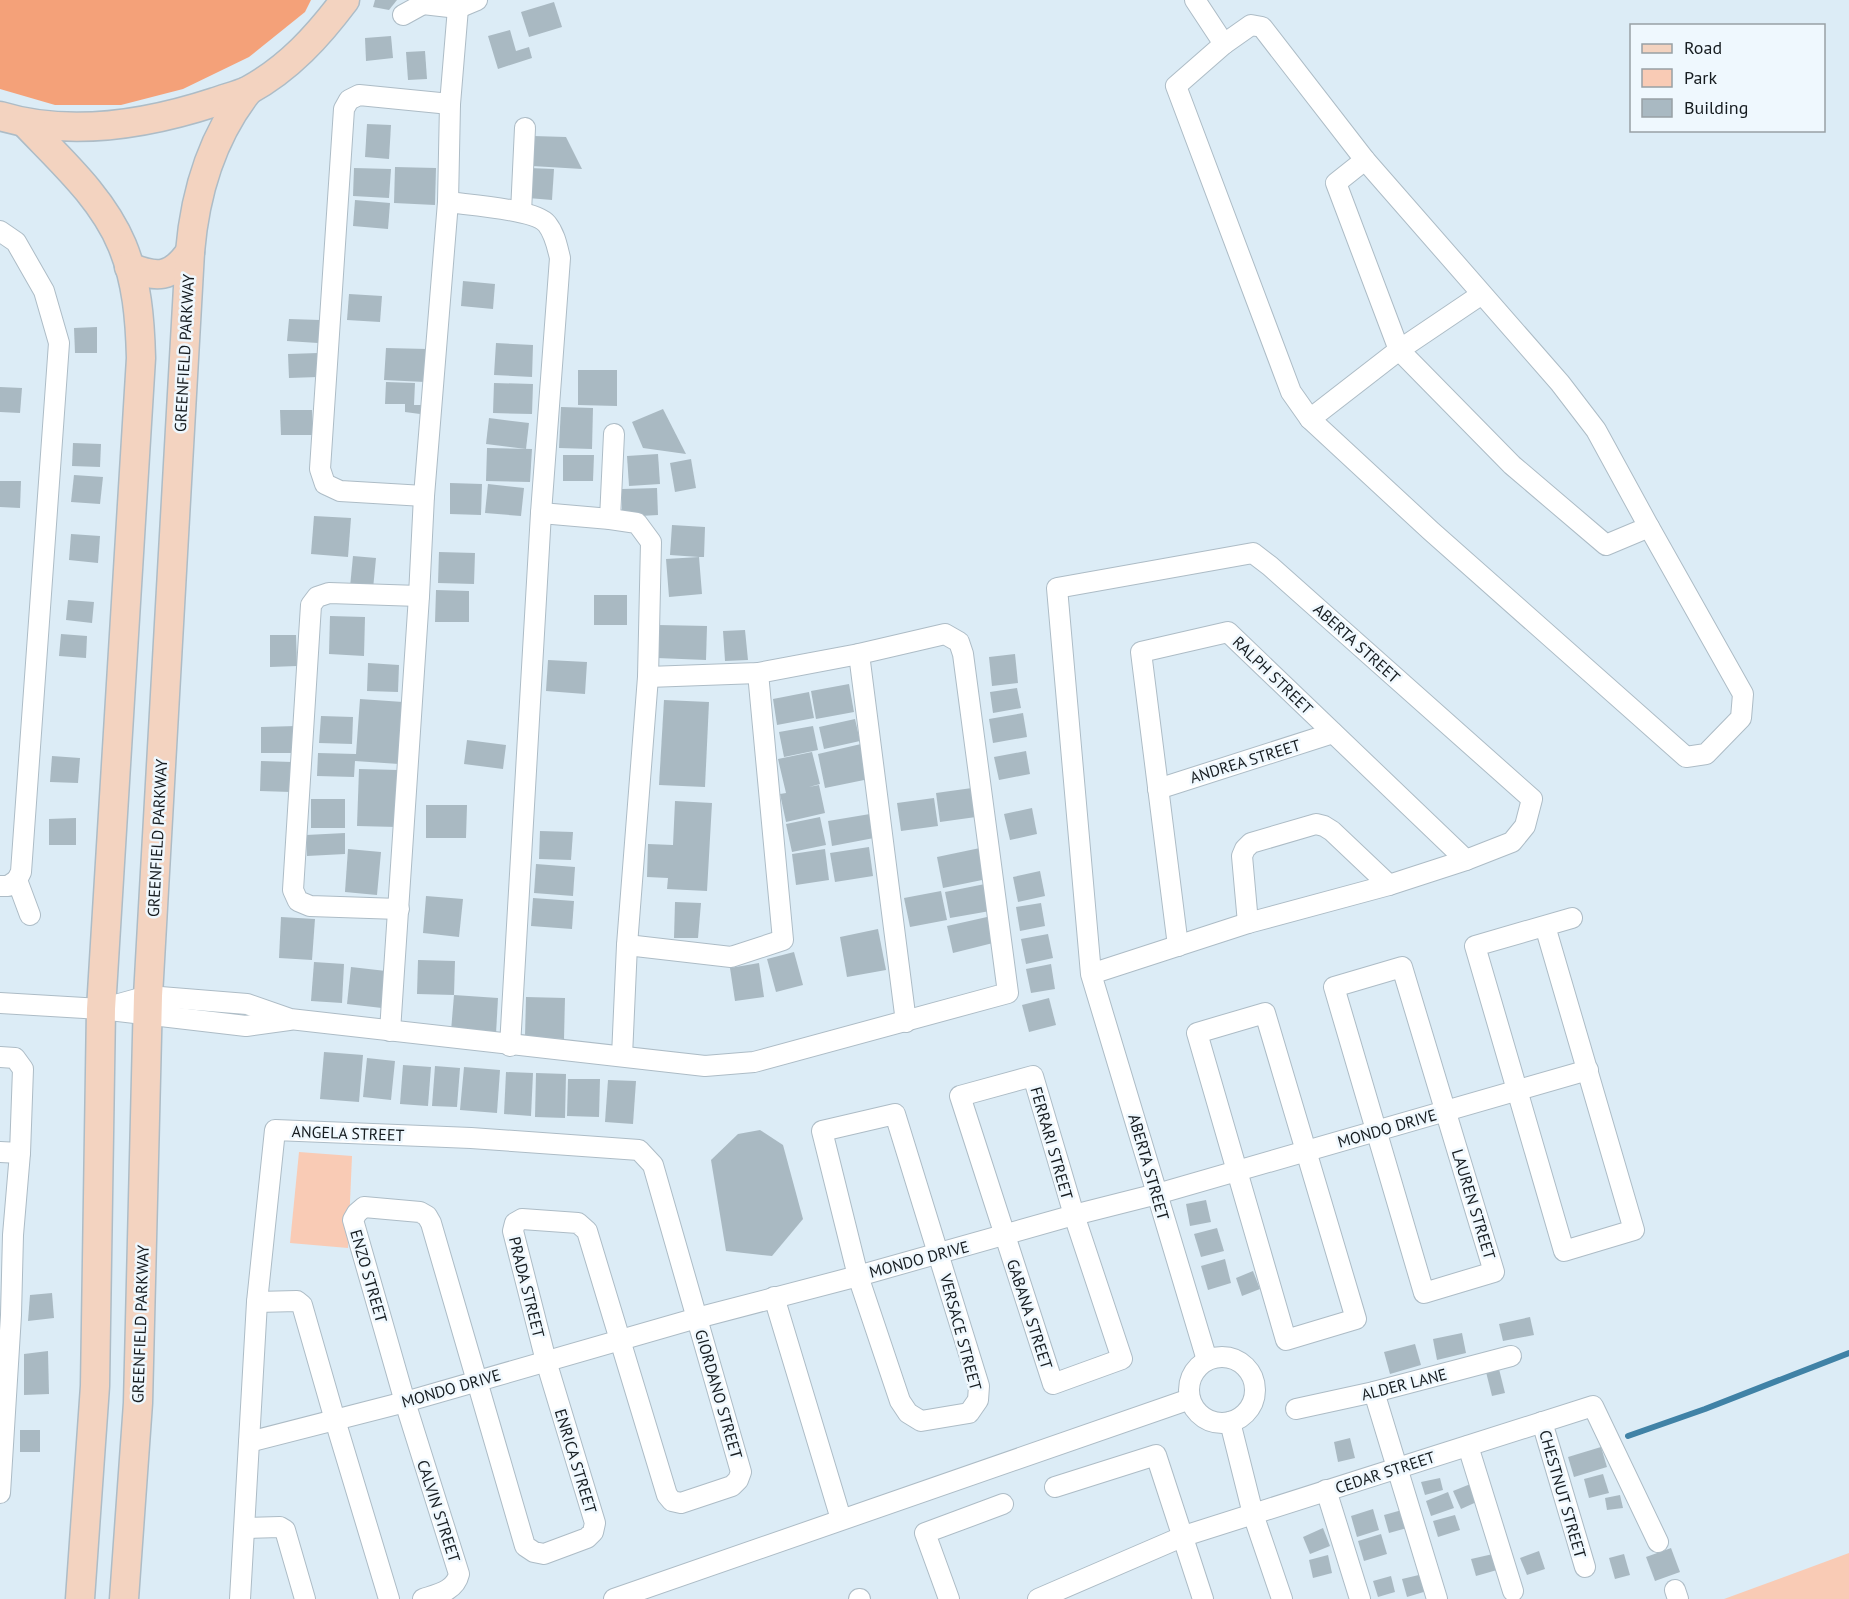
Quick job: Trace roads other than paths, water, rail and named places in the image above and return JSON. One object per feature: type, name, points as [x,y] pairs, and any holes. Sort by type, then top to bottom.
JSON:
[{"type":"main road","points":[[12,119],[79,126],[114,124],[179,112],[248,91],[295,58],[323,30],[345,0]]},
{"type":"main road","name":"GREENFIELD PARKWAY","points":[[124,1599],[138,1403],[148,1006],[190,252],[193,216],[209,159],[226,122],[248,91]]},
{"type":"main road","points":[[12,119],[80,180],[100,207],[122,245],[139,314],[141,358],[100,1009],[94,1386],[80,1599]]},
{"type":"main road","points":[[129,267],[148,275],[167,273],[184,261],[190,252]]},
{"type":"street","points":[[403,15],[424,2],[458,8],[477,0]]},
{"type":"street","points":[[1195,0],[1224,44]]},
{"type":"street","points":[[390,1031],[424,496],[448,202],[450,104],[458,8]]},
{"type":"street","points":[[1251,25],[1262,27],[1365,159],[1560,383],[1596,430],[1743,694],[1741,718],[1706,754],[1686,758],[1439,539],[1310,419],[1291,392],[1176,86],[1224,44],[1251,25]]},
{"type":"street","points":[[424,496],[340,491],[326,484],[320,469],[344,109],[349,100],[359,95],[450,104]]},
{"type":"street","points":[[520,212],[525,128]]},
{"type":"street","points":[[1365,159],[1336,183],[1399,350],[1512,465],[1606,545],[1649,527]]},
{"type":"street","points":[[448,202],[520,212],[545,222],[556,239],[560,258],[541,513],[510,1046]]},
{"type":"street","points":[[0,231],[16,242],[44,291],[59,343],[21,872],[9,883],[30,915]]},
{"type":"street","points":[[1310,419],[1399,350],[1482,294]]},
{"type":"street","points":[[610,519],[614,434]]},
{"type":"street","points":[[541,513],[638,523],[651,542],[648,677],[627,945],[622,1056]]},
{"type":"street","name":"ABERTA STREET","points":[[1091,974],[1248,923],[1389,885],[1466,860],[1512,842],[1525,826],[1532,799],[1279,574],[1252,553],[1057,588],[1091,974],[1207,1360]]},
{"type":"street","points":[[399,909],[310,906],[298,901],[293,890],[311,605],[317,597],[328,592],[419,596]]},
{"type":"street","name":"RALPH STREET","points":[[1178,946],[1141,652],[1228,632],[1466,860]]},
{"type":"street","points":[[0,1003],[100,1009],[148,1006],[246,1026],[290,1019],[510,1046],[705,1066],[754,1062],[1008,993],[965,665],[959,642],[945,634],[859,654],[758,673],[648,677]]},
{"type":"street","points":[[859,654],[906,1022]]},
{"type":"street","points":[[627,945],[731,957],[783,940],[758,673]]},
{"type":"street","name":"ANDREA STREET","points":[[1158,789],[1333,733]]},
{"type":"street","points":[[1248,923],[1242,856],[1245,849],[1251,843],[1316,824],[1332,831],[1389,885]]},
{"type":"street","points":[[1545,926],[1634,1230],[1564,1251],[1475,946],[1572,918]]},
{"type":"street","points":[[1376,1131],[1334,987],[1402,968],[1446,1111]]},
{"type":"street","points":[[1265,1013],[1306,1151],[1356,1319],[1286,1340],[1197,1033],[1265,1013]]},
{"type":"street","points":[[0,1057],[15,1058],[23,1069],[20,1153],[6,1234],[6,1315],[0,1492]]},
{"type":"street","name":"MONDO DRIVE","points":[[249,1442],[405,1402],[697,1318],[1238,1172],[1588,1070]]},
{"type":"street","name":"FERRARI STREET","points":[[1005,1235],[960,1096],[1033,1076],[1074,1215]]},
{"type":"street","name":"LAUREN STREET","points":[[1376,1131],[1424,1293],[1494,1272],[1446,1111]]},
{"type":"street","points":[[858,1276],[822,1131],[895,1114],[939,1253]]},
{"type":"street","name":"ANGELA STREET","points":[[240,1599],[257,1302],[275,1130],[471,1138],[639,1150],[653,1165],[697,1318]]},
{"type":"street","points":[[0,1152],[20,1153]]},
{"type":"street","name":"ENZO STREET","points":[[405,1402],[353,1220],[357,1212],[364,1207],[420,1212],[427,1216],[478,1381]]},
{"type":"street","name":"GABANA STREET","points":[[1005,1235],[1053,1384],[1122,1359],[1074,1215]]},
{"type":"street","name":"PRADA STREET","points":[[546,1361],[513,1231],[515,1223],[522,1219],[578,1223],[587,1230],[620,1340]]},
{"type":"street","name":"VERSACE STREET","points":[[858,1276],[900,1401],[908,1413],[921,1421],[969,1413],[978,1400],[979,1386],[939,1253]]},
{"type":"street","points":[[774,1297],[841,1519]]},
{"type":"street","points":[[257,1302],[297,1301],[302,1305],[389,1599]]},
{"type":"street","name":"GIORDANO STREET","points":[[620,1340],[667,1496],[672,1501],[681,1503],[732,1486],[738,1480],[741,1472],[697,1318]]},
{"type":"street","name":"ALDER LANE","points":[[1296,1409],[1374,1392],[1511,1356]]},
{"type":"street","points":[[1229,1357],[1248,1368],[1256,1389],[1249,1410],[1241,1417],[1220,1423],[1201,1416],[1194,1408],[1190,1399],[1190,1381],[1194,1372],[1207,1360],[1229,1357]]},
{"type":"street","name":"ENRICA STREET","points":[[478,1381],[525,1546],[534,1552],[544,1554],[587,1538],[593,1532],[595,1523],[546,1361]]},
{"type":"street","points":[[1374,1392],[1437,1599]]},
{"type":"street","points":[[614,1599],[1190,1399]]},
{"type":"street","name":"CALVIN STREET","points":[[405,1402],[459,1574],[457,1582],[449,1590],[423,1599]]},
{"type":"street","name":"CEDAR STREET","points":[[1038,1599],[1184,1536],[1593,1406],[1658,1542]]},
{"type":"street","points":[[1230,1422],[1253,1514],[1282,1599]]},
{"type":"street","name":"CHESTNUT STREET","points":[[1542,1422],[1585,1567]]},
{"type":"street","points":[[1468,1446],[1513,1591]]},
{"type":"street","points":[[1055,1487],[1156,1455],[1203,1599]]},
{"type":"street","points":[[1326,1490],[1360,1599]]},
{"type":"street","points":[[949,1599],[925,1533],[1003,1504]]},
{"type":"street","points":[[245,1528],[280,1527],[285,1530],[305,1599]]},
{"type":"waterway","points":[[1628,1436],[1849,1353]]}]
